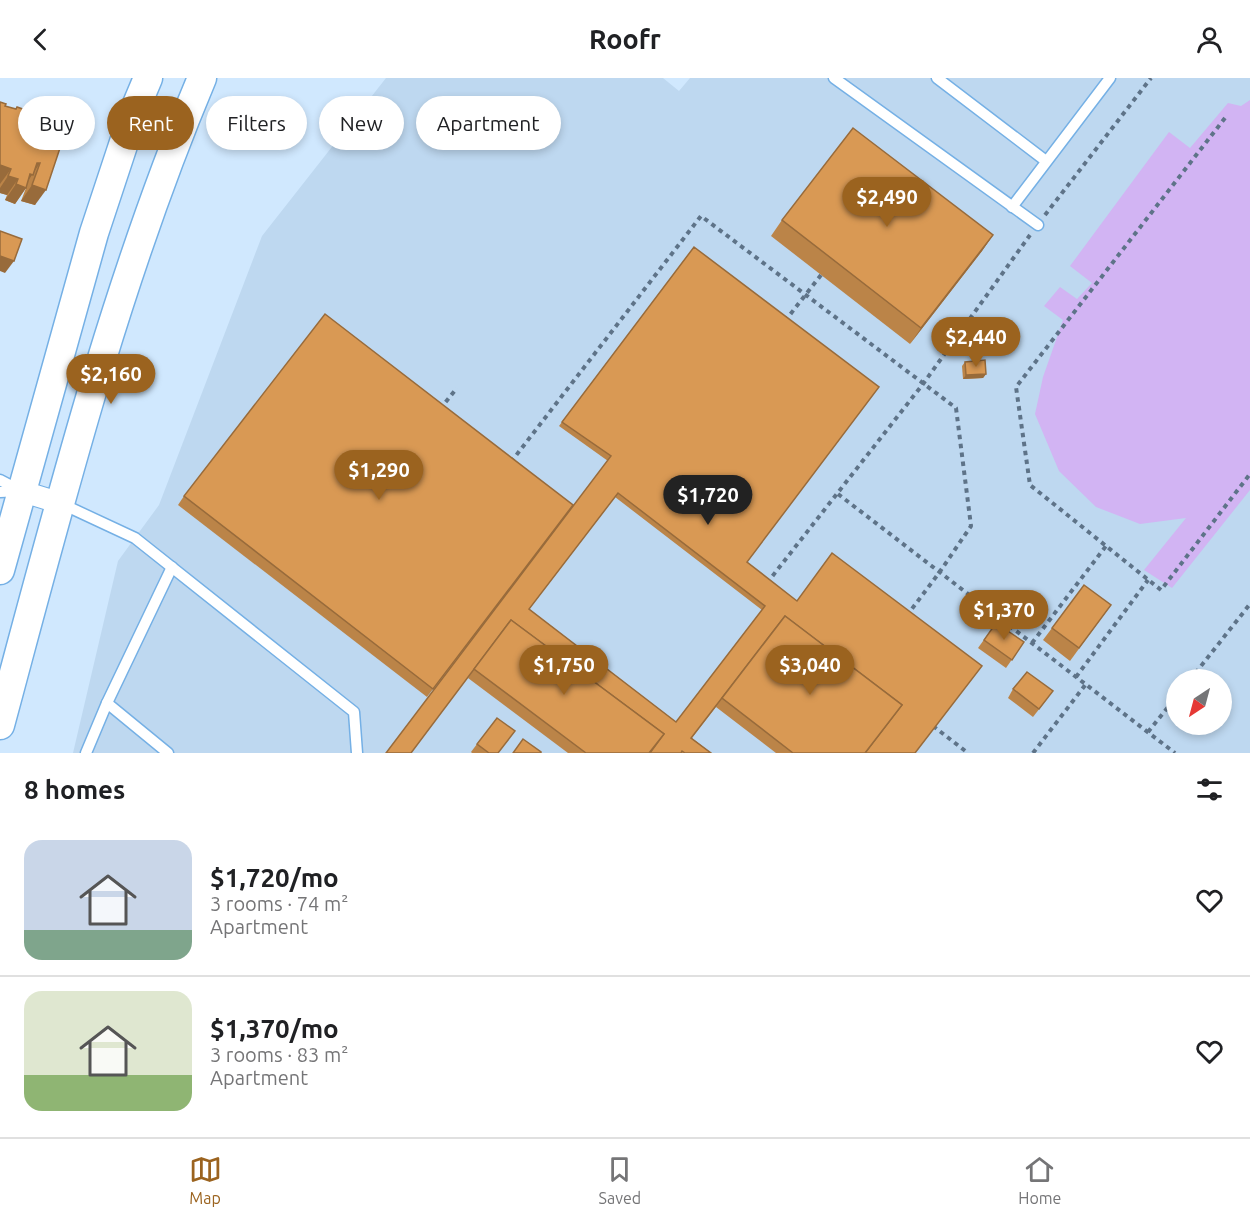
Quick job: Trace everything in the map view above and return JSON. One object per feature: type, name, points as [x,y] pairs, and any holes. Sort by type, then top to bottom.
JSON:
[{"type":"street","points":[[0,570],[7,488],[135,109],[148,78]]},
{"type":"street","points":[[0,725],[91,391],[136,248],[182,124],[202,78]]},
{"type":"street","points":[[7,488],[60,503]]},
{"type":"lane","points":[[834,78],[1038,225]]},
{"type":"lane","points":[[937,78],[1046,161]]},
{"type":"lane","points":[[1012,207],[1110,78]]},
{"type":"lane","points":[[60,503],[135,538],[354,712],[357,753]]},
{"type":"lane","points":[[86,753],[107,703],[172,567]]},
{"type":"lane","points":[[107,703],[168,753]]},
{"type":"path","points":[[1225,118],[1016,387],[1030,485],[1161,590],[1250,474]]},
{"type":"path","points":[[507,467],[701,216],[956,408],[970,526],[939,573],[906,616]]},
{"type":"path","points":[[784,321],[821,275]]},
{"type":"path","points":[[766,584],[923,384]]},
{"type":"path","points":[[437,413],[457,388]]},
{"type":"path","points":[[838,494],[1175,753]]},
{"type":"path","points":[[1032,643],[1106,546]]},
{"type":"path","points":[[1076,677],[1148,580]]},
{"type":"path","points":[[1199,669],[1250,604]]},
{"type":"path","points":[[1033,753],[1086,684]]},
{"type":"path","points":[[1148,732],[1166,710]]},
{"type":"path","points":[[927,721],[968,753]]},
{"type":"shaded area","points":[[386,78],[663,78],[679,91],[690,78],[1250,78],[1250,753],[73,753],[118,561],[159,505],[262,236],[329,150],[404,150],[404,96],[372,96]]},
{"type":"shaded area","points":[[1250,100],[1250,490],[1172,588],[1144,570],[1186,518],[1140,524],[1096,507],[1059,471],[1035,414],[1043,377],[1063,320],[1044,306],[1060,287],[1077,299],[1092,283],[1070,266],[1169,132],[1190,148],[1228,103],[1241,106]]},
{"type":"building","points":[[0,102],[6,104],[5,106],[16,109],[18,107],[18,150],[59,150],[46,190],[32,185],[40,163],[37,163],[33,175],[30,174],[26,188],[16,184],[18,179],[8,176],[11,169],[0,165]]},
{"type":"building","points":[[853,128],[993,235],[921,328],[782,220]]},
{"type":"building","points":[[0,231],[22,239],[14,261],[0,256]]},
{"type":"building","points":[[694,247],[879,387],[747,562],[797,601],[832,553],[982,666],[915,753],[865,753],[902,705],[785,616],[691,738],[711,753],[682,751],[681,753],[650,753],[664,734],[511,620],[411,753],[386,753],[611,456],[562,422]],"holes":[[[618,493],[765,606],[676,722],[529,609]]]},
{"type":"building","points":[[325,314],[573,505],[433,689],[184,496]]},
{"type":"building","points":[[985,360],[986,374],[966,375],[965,362]]},
{"type":"building","points":[[1084,585],[1111,605],[1079,648],[1052,628]]},
{"type":"building","points":[[785,616],[902,705],[865,753],[793,753],[722,698]]},
{"type":"building","points":[[511,620],[664,734],[649,753],[586,753],[474,669]]},
{"type":"building","points":[[996,623],[1024,642],[1012,660],[984,640]]},
{"type":"building","points":[[1027,672],[1053,691],[1039,709],[1013,689]]},
{"type":"building","points":[[497,718],[515,731],[498,753],[489,753],[477,744]]},
{"type":"building","points":[[523,739],[541,752],[541,753],[513,753]]}]
